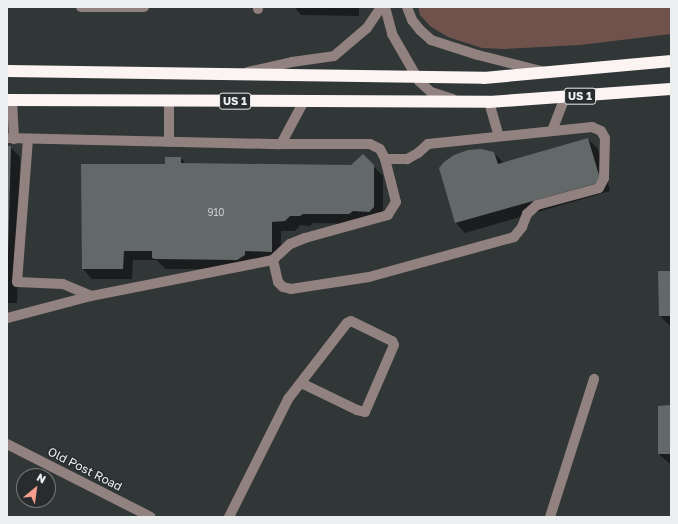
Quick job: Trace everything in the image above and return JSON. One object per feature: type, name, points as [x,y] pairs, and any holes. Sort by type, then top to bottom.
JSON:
[{"type":"highway","name":"US 1","points":[[7,71],[484,78],[671,61]]},
{"type":"highway","name":"US 1","points":[[9,100],[489,102],[671,90]]},
{"type":"street","points":[[81,7],[144,7]]},
{"type":"street","points":[[237,74],[292,62],[334,56],[367,28],[381,7]]},
{"type":"street","points":[[385,7],[392,34],[416,77],[431,92],[463,102]]},
{"type":"street","points":[[407,7],[412,20],[431,40],[478,55],[545,72]]},
{"type":"street","points":[[552,131],[565,96]]},
{"type":"street","points":[[7,318],[91,296],[273,260],[290,244],[305,238],[388,215],[396,202],[385,159],[380,149],[370,144],[281,144],[11,138],[9,100]]},
{"type":"street","points":[[169,101],[169,142]]},
{"type":"street","points":[[281,144],[304,101]]},
{"type":"street","points":[[489,102],[499,136]]},
{"type":"street","points":[[273,260],[278,282],[283,287],[290,289],[369,277],[514,237],[522,227],[527,214],[537,205],[599,188],[603,184],[605,138],[601,131],[592,127],[428,144],[418,153],[407,158],[385,159]]},
{"type":"street","points":[[28,139],[17,282],[63,284],[91,296]]},
{"type":"street","points":[[229,517],[288,399],[347,323],[351,321],[392,341],[394,345],[365,412],[357,410],[301,383]]},
{"type":"street","points":[[550,517],[594,379]]},
{"type":"street","name":"Old Post Road","points":[[7,444],[151,517]]},
{"type":"shaded area","points":[[418,7],[671,7],[671,34],[580,45],[505,49],[482,48],[448,37],[430,26],[420,15]]},
{"type":"building","points":[[588,138],[601,182],[455,223],[439,168],[444,162],[454,155],[468,150],[481,149],[494,152],[498,164]]},
{"type":"building","points":[[7,146],[11,146],[8,253],[7,253]]},
{"type":"building","points":[[363,154],[374,165],[374,207],[369,212],[353,211],[349,214],[303,214],[300,216],[290,216],[285,221],[272,222],[272,252],[245,251],[245,255],[237,260],[155,259],[152,258],[152,251],[124,251],[123,269],[82,269],[81,164],[165,164],[165,157],[181,157],[181,163],[351,165]]},
{"type":"building","points":[[658,271],[671,271],[671,316],[659,316]]},
{"type":"building","points":[[671,405],[671,454],[658,454],[658,406]]}]
